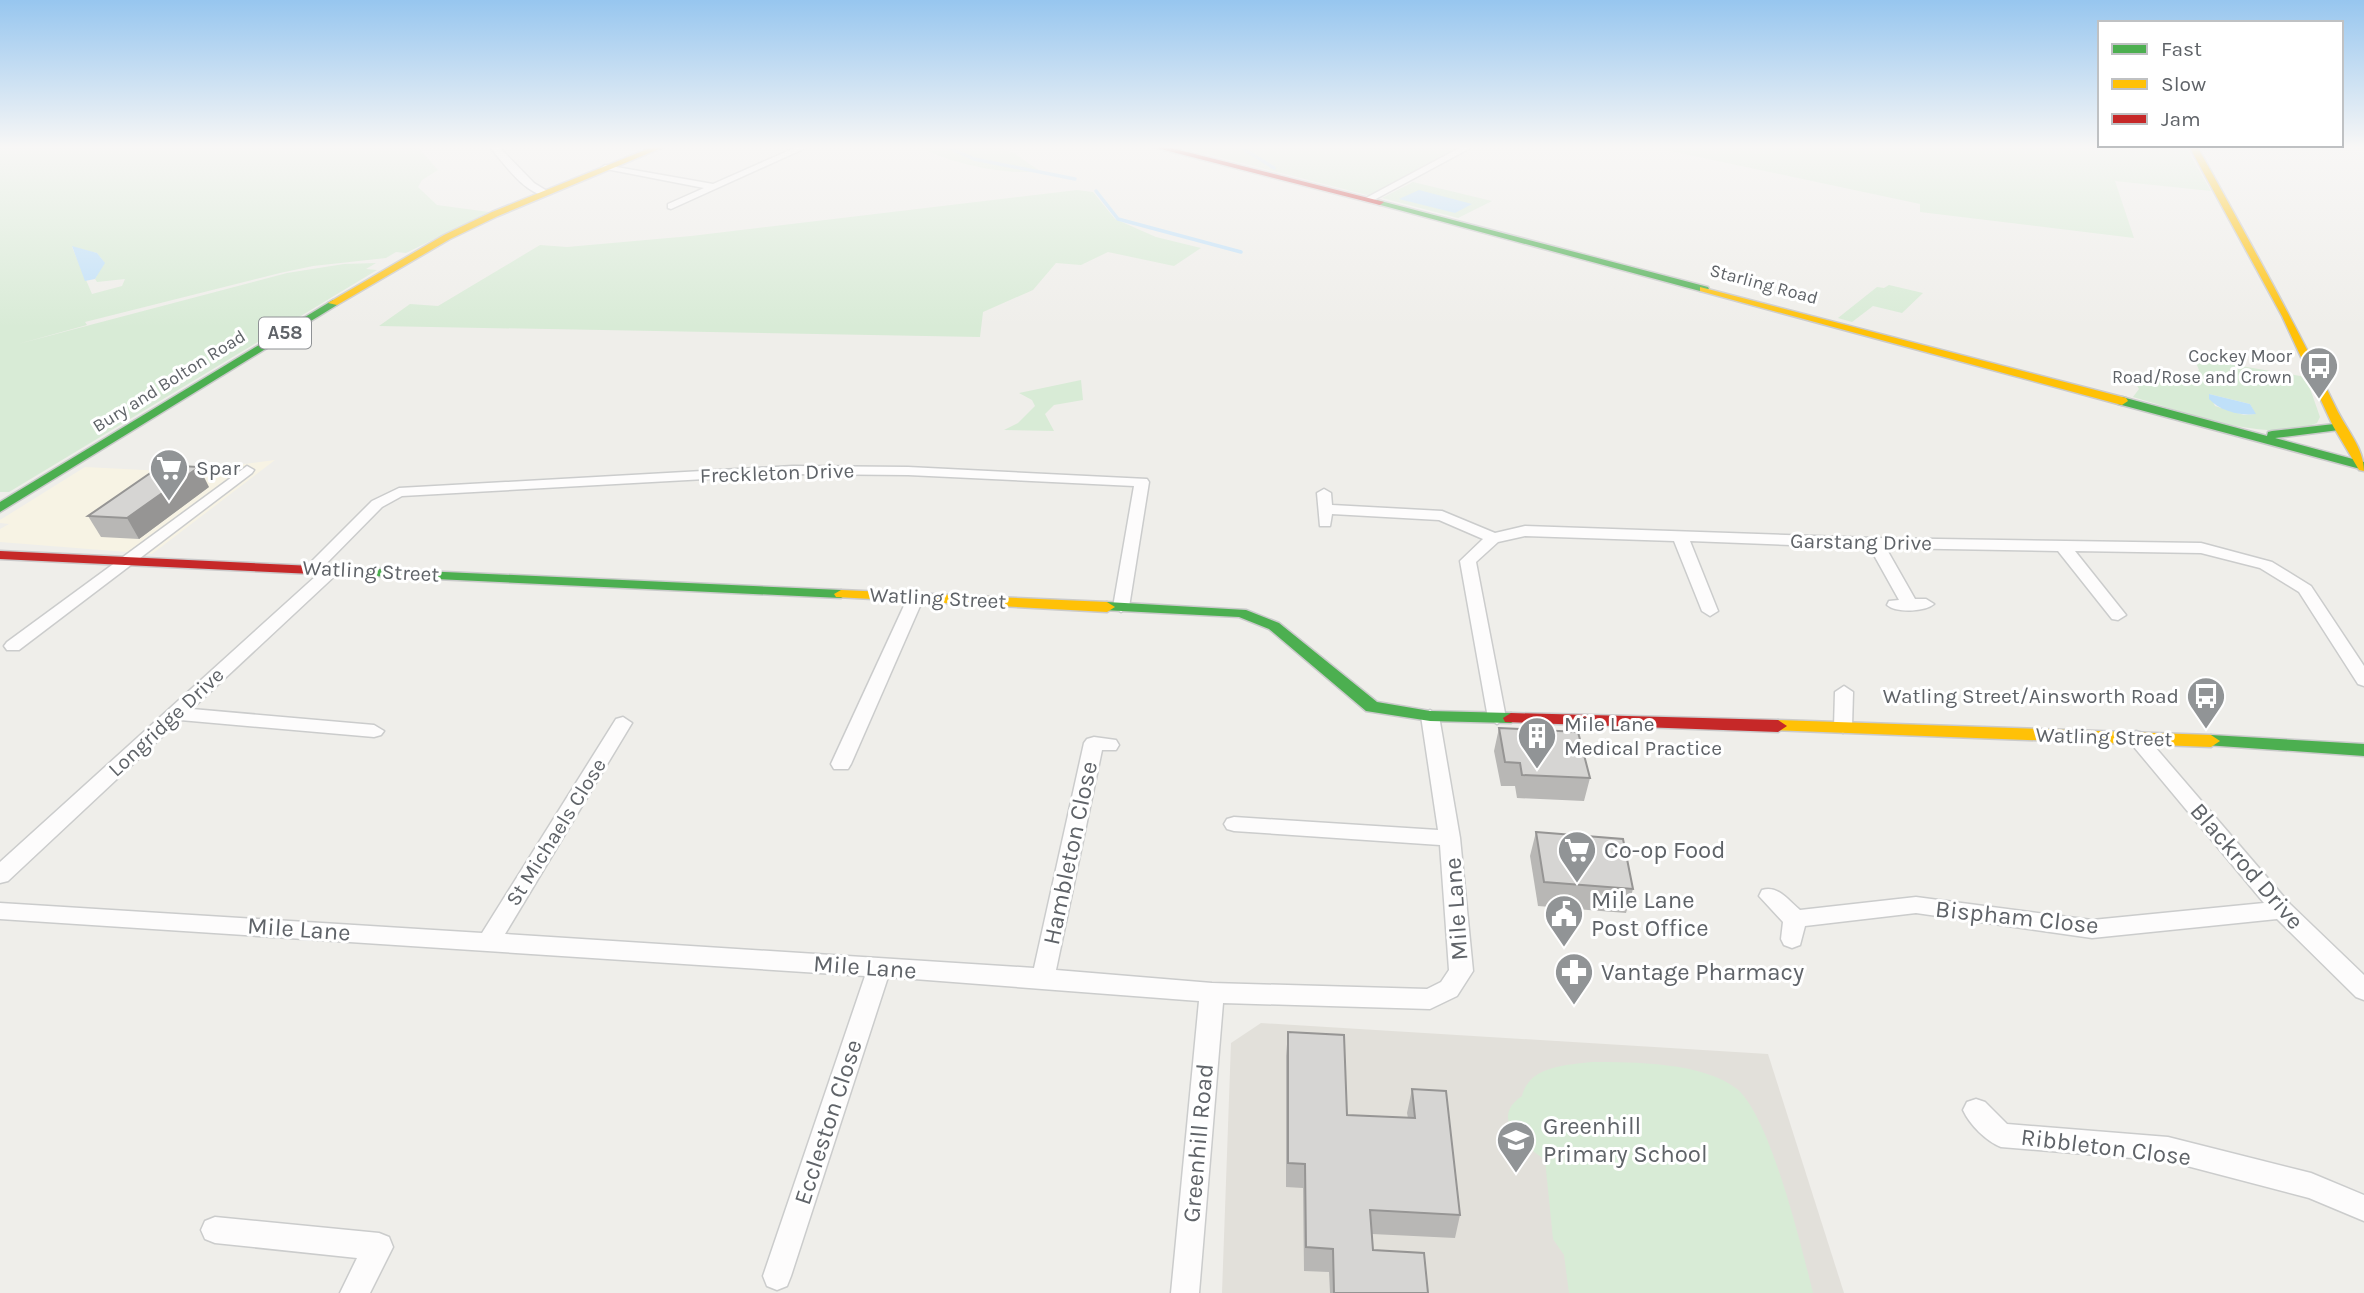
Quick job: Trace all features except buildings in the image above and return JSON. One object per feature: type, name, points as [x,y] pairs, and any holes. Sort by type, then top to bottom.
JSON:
[{"type":"main road","name":"Bury and Bolton Road","points":[[0,508],[397,265],[505,206]]},
{"type":"main road","name":"Starling Road","points":[[1396,206],[2364,466]]},
{"type":"main road","points":[[2226,206],[2287,316],[2339,426],[2364,466]]},
{"type":"main road","points":[[2250,436],[2307,432],[2339,426]]},
{"type":"main road","name":"Watling Street","points":[[0,555],[1241,613],[1274,626],[1315,663],[1372,707],[1430,716],[2136,737],[2364,750]]},
{"type":"street","points":[[13,646],[247,470]]},
{"type":"street","name":"Freckleton Drive","points":[[323,568],[377,504],[399,492],[793,470],[908,471],[1142,482],[1121,607]]},
{"type":"street","points":[[1325,508],[1442,516],[1493,538],[1468,561],[1497,718]]},
{"type":"street","name":"Garstang Drive","points":[[1493,538],[1525,531],[1875,543],[2201,548],[2266,565],[2305,589],[2364,680]]},
{"type":"street","points":[[1680,536],[1710,611]]},
{"type":"street","points":[[1875,543],[1910,605]]},
{"type":"street","points":[[2062,545],[2117,615]]},
{"type":"street","name":"Longridge Drive","points":[[0,875],[175,714],[323,568]]},
{"type":"street","points":[[841,764],[916,597]]},
{"type":"street","points":[[1843,727],[1844,692]]},
{"type":"street","points":[[175,714],[374,731]]},
{"type":"street","name":"Mile Lane","points":[[0,911],[1044,978],[1212,993],[1430,999],[1449,989],[1461,971],[1450,838],[1430,716]]},
{"type":"street","name":"St Michaels Close","points":[[489,941],[623,723]]},
{"type":"street","name":"Blackrod Drive","points":[[2136,737],[2282,910],[2364,990]]},
{"type":"street","name":"Hambleton Close","points":[[1044,978],[1094,743],[1109,745]]},
{"type":"street","points":[[1234,824],[1450,838]]},
{"type":"street","name":"Bispham Close","points":[[1770,896],[1793,929],[1916,905],[2092,929],[2282,910]]},
{"type":"street","name":"Eccleston Close","points":[[777,1276],[879,968]]},
{"type":"street","name":"Greenhill Road","points":[[1185,1293],[1212,993]]},
{"type":"street","name":"Ribbleton Close","points":[[1976,1110],[2001,1135],[2168,1149],[2311,1186],[2364,1208]]},
{"type":"street","points":[[215,1230],[379,1247],[354,1293]]},
{"type":"shaded area","points":[[275,460],[152,554],[0,542],[0,529],[9,524],[0,523],[0,520],[85,467],[183,472]]},
{"type":"shaded area","name":"Greenhill Primary School","points":[[1261,1023],[1768,1054],[1844,1293],[1222,1293],[1231,1043]]},
{"type":"green space","points":[[0,206],[447,206],[489,212],[406,253],[396,252],[386,258],[313,266],[280,273],[85,322],[87,325],[18,344],[287,273],[344,264],[376,263],[366,269],[377,270],[9,492],[0,492]],"holes":[[[72,247],[97,253],[104,262],[95,279],[97,282],[125,279],[122,286],[92,294]]]},
{"type":"green space","points":[[940,206],[1105,206],[1115,219],[1156,237],[1201,248],[1174,266],[1108,252],[1081,265],[1056,263],[1033,290],[983,312],[980,337],[379,326],[410,304],[438,306],[540,245],[567,247],[691,236]]},
{"type":"green space","points":[[1414,206],[1481,206],[1458,218]]},
{"type":"green space","points":[[1920,206],[2123,206],[2134,238],[1920,212]]},
{"type":"green space","points":[[1889,285],[1923,293],[1902,313],[1873,306],[1852,322],[1838,318],[1877,287],[1884,288]]},
{"type":"green space","points":[[2194,358],[2306,377],[2320,417],[2317,423],[2297,429],[2250,428],[2225,424],[2133,397],[2139,389],[2136,384],[2189,378],[2199,370]],"holes":[[[2209,394],[2250,404],[2255,414],[2244,415],[2215,406]]]},
{"type":"green space","points":[[1081,380],[1083,400],[1054,405],[1045,414],[1054,431],[1004,430],[1018,423],[1035,406],[1032,400],[1019,393]]},
{"type":"green space","points":[[1592,1062],[1667,1065],[1706,1073],[1737,1089],[1749,1104],[1773,1154],[1813,1293],[1569,1293],[1564,1255],[1553,1239],[1545,1160],[1513,1131],[1508,1114],[1532,1078],[1540,1073],[1560,1066]]},
{"type":"water","points":[[1428,206],[1468,206],[1455,213]]},
{"type":"water","points":[[72,246],[97,253],[105,263],[95,279],[85,281]]},
{"type":"water","points":[[2209,394],[2250,404],[2256,414],[2224,410],[2209,399]]},
{"type":"waterway","points":[[1108,206],[1118,219],[1241,252]]},
{"type":"traffic: fast","points":[[1396,206],[1704,289]]},
{"type":"traffic: fast","points":[[0,508],[333,303]]},
{"type":"traffic: fast","points":[[2122,401],[2363,466]]},
{"type":"traffic: fast","points":[[2272,435],[2339,426]]},
{"type":"traffic: fast","points":[[313,570],[841,594]]},
{"type":"traffic: fast","points":[[1107,607],[1241,613],[1274,626],[1372,707],[1430,716],[1511,718]]},
{"type":"traffic: fast","points":[[2211,741],[2364,750]]},
{"type":"traffic: slow","points":[[333,303],[447,237],[514,206]]},
{"type":"traffic: slow","points":[[2226,206],[2287,316],[2339,426],[2364,467]]},
{"type":"traffic: slow","points":[[1704,289],[2122,401]]},
{"type":"traffic: slow","points":[[841,594],[1107,607]]},
{"type":"traffic: slow","points":[[1778,726],[2211,741]]},
{"type":"traffic: jam","points":[[0,555],[313,570]]},
{"type":"traffic: jam","points":[[1511,718],[1778,726]]},
{"type":"place","name":"Cockey Moor Road/Rose and Crown","points":[[2319,400]]},
{"type":"place","name":"Spar","points":[[169,502]]},
{"type":"place","name":"Watling Street/Ainsworth Road","points":[[2206,730]]},
{"type":"place","name":"Mile Lane Medical Practice","points":[[1537,770]]},
{"type":"place","name":"Co-op Food","points":[[1577,884]]},
{"type":"place","name":"Mile Lane Post Office","points":[[1564,948]]},
{"type":"place","name":"Vantage Pharmacy","points":[[1574,1006]]},
{"type":"place","name":"Greenhill Primary School","points":[[1516,1174]]}]
